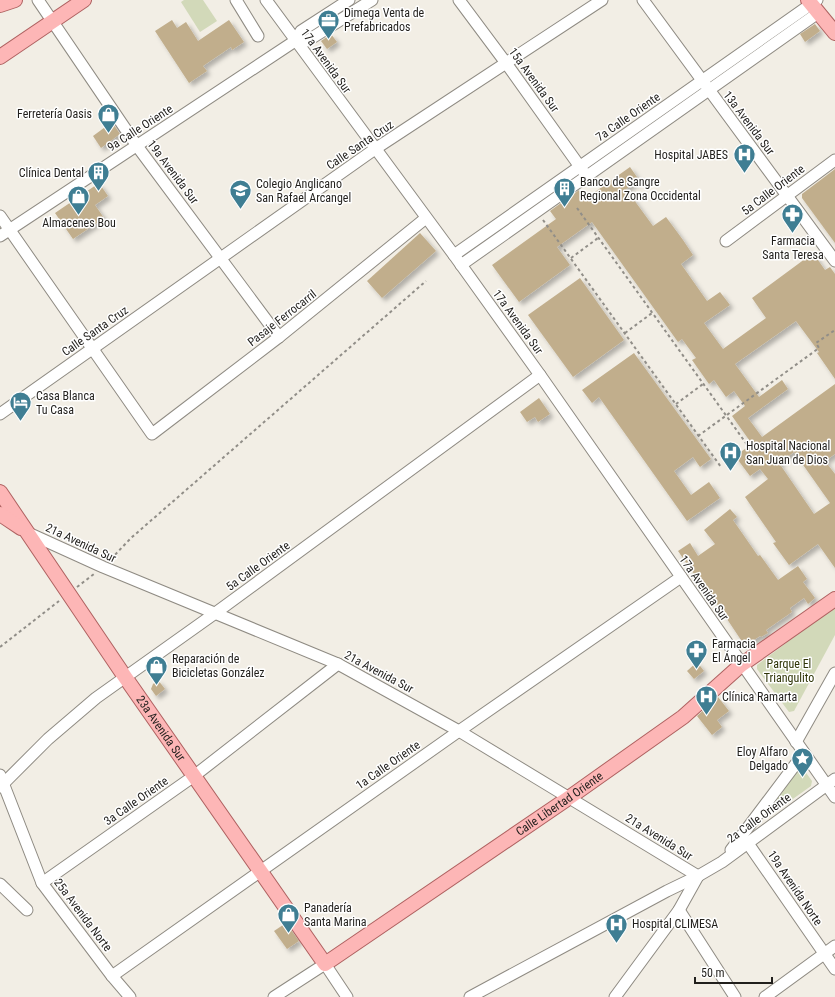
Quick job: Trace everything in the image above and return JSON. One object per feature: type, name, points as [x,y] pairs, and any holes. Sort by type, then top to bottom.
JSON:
[{"type":"main road","points":[[0,5],[15,0]]},
{"type":"main road","points":[[0,57],[84,0]]},
{"type":"main road","points":[[814,4],[835,33]]},
{"type":"main road","name":"23a Avenida Sur","points":[[0,492],[125,677],[325,964]]},
{"type":"main road","points":[[0,514],[26,532]]},
{"type":"main road","name":"Calle Libertad Oriente","points":[[325,964],[570,797],[683,717],[741,665],[835,598]]},
{"type":"street","name":"19a Avenida Sur","points":[[38,0],[137,146],[279,337]]},
{"type":"street","points":[[236,0],[258,36]]},
{"type":"street","name":"17a Avenida Sur","points":[[266,0],[454,255],[540,375],[796,742],[804,753],[831,782],[835,797]]},
{"type":"street","name":"9a Calle Oriente","points":[[0,236],[295,41],[301,31],[348,0]]},
{"type":"street","name":"9a Calle Oriente","points":[[295,41],[307,41],[372,0]]},
{"type":"street","name":"15a Avenida Sur","points":[[459,0],[586,176]]},
{"type":"street","name":"Calle Santa Cruz","points":[[0,414],[375,149],[602,0]]},
{"type":"street","name":"13a Avenida Sur","points":[[643,0],[701,81],[835,261]]},
{"type":"street","name":"7a Calle Oriente","points":[[454,255],[579,166],[814,4]]},
{"type":"street","name":"7a Calle Oriente","points":[[461,265],[708,90],[814,4]]},
{"type":"street","name":"5a Calle Oriente","points":[[726,241],[835,160]]},
{"type":"street","points":[[0,216],[94,348]]},
{"type":"street","name":"Pasaje Ferrocarril","points":[[94,348],[152,434],[279,337],[426,218]]},
{"type":"street","name":"5a Calle Oriente","points":[[1,782],[65,723],[125,677],[214,614],[540,375]]},
{"type":"street","name":"21a Avenida Sur","points":[[26,532],[103,567],[214,614],[338,664],[459,731],[698,876]]},
{"type":"street","name":"1a Calle Oriente","points":[[112,976],[459,731],[681,577]]},
{"type":"street","name":"3a Calle Oriente","points":[[42,882],[194,776],[338,664]]},
{"type":"street","points":[[796,742],[835,673]]},
{"type":"street","points":[[722,862],[804,753]]},
{"type":"street","name":"25a Avenida Norte","points":[[1,782],[42,882],[112,976],[130,997]]},
{"type":"street","name":"2a Calle Oriente","points":[[470,997],[722,862],[747,842],[831,782]]},
{"type":"street","name":"19a Avenida Norte","points":[[747,842],[835,969]]},
{"type":"street","points":[[615,997],[679,910],[698,876]]},
{"type":"street","points":[[0,884],[27,910]]},
{"type":"street","points":[[679,910],[735,997]]},
{"type":"street","points":[[765,997],[835,946]]},
{"type":"street","points":[[325,964],[347,997]]},
{"type":"street","name":"Calle Libertad Oriente","points":[[274,997],[325,964]]},
{"type":"path","points":[[577,208],[748,446]]},
{"type":"path","points":[[541,217],[721,467]]},
{"type":"path","points":[[571,258],[598,238]]},
{"type":"path","points":[[0,646],[103,567],[131,538],[426,282]]},
{"type":"path","points":[[625,333],[652,313]]},
{"type":"path","points":[[698,436],[819,348],[816,343],[835,330]]},
{"type":"path","points":[[676,404],[703,384]]},
{"type":"green space","points":[[184,0],[203,0],[217,21],[200,32],[181,2]]},
{"type":"green space","name":"Parque El Triangulito","points":[[835,606],[835,635],[794,711],[789,712],[757,669],[757,665]]},
{"type":"green space","points":[[800,768],[804,770],[812,781],[811,786],[776,811],[772,812],[771,806]]},
{"type":"building","points":[[172,20],[177,28],[186,22],[198,41],[229,20],[244,42],[232,50],[231,47],[203,66],[207,71],[189,83],[155,31]]},
{"type":"building","points":[[815,24],[820,31],[805,42],[800,34]]},
{"type":"building","name":"Dimega Venta de Prefabricados","points":[[331,34],[337,42],[327,49],[321,41]]},
{"type":"building","name":"Ferretería Oasis","points":[[112,122],[120,134],[101,148],[93,136]]},
{"type":"building","points":[[630,167],[639,180],[626,189],[653,226],[666,217],[683,240],[693,255],[681,264],[707,301],[720,292],[730,305],[704,323],[723,349],[766,318],[752,298],[813,253],[825,270],[830,267],[835,274],[835,379],[817,353],[819,352],[796,321],[735,364],[759,397],[782,380],[788,389],[748,418],[762,437],[835,384],[835,454],[825,461],[835,474],[835,568],[818,544],[789,565],[773,543],[776,542],[745,497],[768,479],[760,469],[750,476],[735,456],[752,444],[732,416],[745,406],[734,391],[726,397],[714,380],[709,384],[692,360],[696,358],[682,339],[678,342],[592,222],[557,247],[570,265],[519,302],[492,265],[556,219],[550,211],[579,190],[585,199]],"holes":[[[794,452],[830,503],[814,514],[779,463]]]},
{"type":"building","points":[[835,169],[835,243],[802,198],[802,194]]},
{"type":"building","name":"Almacenes Bou","points":[[99,183],[108,196],[95,205],[104,218],[73,239],[55,213]]},
{"type":"building","points":[[420,233],[436,251],[382,298],[367,281]]},
{"type":"building","points":[[580,278],[624,340],[573,377],[528,315]]},
{"type":"building","points":[[634,353],[711,459],[700,467],[693,457],[674,471],[691,495],[709,482],[720,498],[687,521],[599,397],[592,403],[582,390]]},
{"type":"building","points":[[539,398],[550,414],[538,422],[535,417],[527,422],[520,412]]},
{"type":"building","points":[[730,509],[737,517],[733,520],[758,556],[760,555],[778,580],[798,566],[807,579],[803,582],[815,598],[808,604],[804,598],[790,608],[792,612],[766,630],[768,633],[761,637],[760,636],[745,646],[703,583],[701,584],[678,551],[690,543],[698,556],[715,544],[704,530]]},
{"type":"building","name":"Farmacia El Ángel","points":[[697,662],[704,671],[694,679],[687,671]]},
{"type":"building","name":"Reparación de Bicicletas González","points":[[158,680],[165,689],[156,696],[151,689],[153,684]]},
{"type":"building","points":[[718,697],[729,711],[717,720],[722,727],[712,735],[697,716]]},
{"type":"building","name":"Panadería Santa Marina","points":[[286,923],[299,941],[287,949],[274,931]]},
{"type":"place","name":"Dimega Venta de Prefabricados","points":[[328,40]]},
{"type":"place","name":"Ferretería Oasis","points":[[108,134]]},
{"type":"place","name":"Hospital JABES","points":[[744,174]]},
{"type":"place","name":"Clínica Dental","points":[[99,192]]},
{"type":"place","name":"Banco de Sangre Regional Zona Occidental","points":[[564,208]]},
{"type":"place","name":"Colegio Anglicano San Rafael Arcangel","points":[[240,210]]},
{"type":"place","name":"Almacenes Bou","points":[[79,216]]},
{"type":"place","name":"Farmacia Santa Teresa","points":[[793,234]]},
{"type":"place","name":"Casa Blanca Tu Casa","points":[[20,422]]},
{"type":"place","name":"Hospital Nacional San Juan de Dios","points":[[730,472]]},
{"type":"place","name":"Farmacia El Ángel","points":[[696,670]]},
{"type":"place","name":"Reparación de Bicicletas González","points":[[157,686]]},
{"type":"place","name":"Clínica Ramarta","points":[[706,716]]},
{"type":"place","name":"Eloy Alfaro Delgado","points":[[803,778]]},
{"type":"place","name":"Panadería Santa Marina","points":[[288,934]]},
{"type":"place","name":"Hospital CLIMESA","points":[[616,944]]}]
